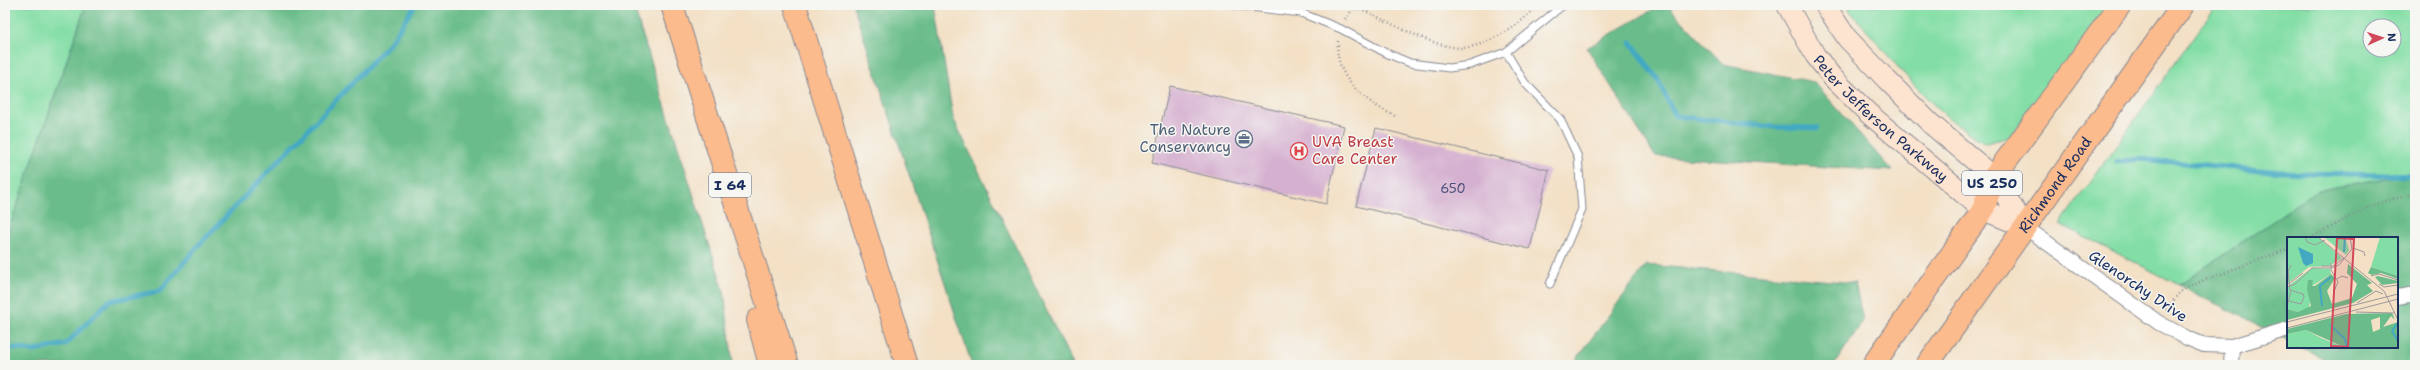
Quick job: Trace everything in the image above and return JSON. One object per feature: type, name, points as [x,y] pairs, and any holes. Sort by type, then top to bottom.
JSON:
[{"type":"highway","name":"I 64","points":[[672,5],[787,365]]},
{"type":"highway","points":[[795,5],[853,187],[907,365]]},
{"type":"highway","name":"US 250","points":[[1873,365],[1983,210],[1994,177],[2120,5]]},
{"type":"highway","name":"Richmond Road","points":[[1927,365],[2183,5]]},
{"type":"highway","points":[[703,100],[738,251],[770,365]]},
{"type":"highway","points":[[853,187],[880,238],[907,322],[923,365]]},
{"type":"street","name":"Peter Jefferson Parkway","points":[[1787,5],[1815,55],[1832,77],[1868,113],[1983,210],[2025,228]]},
{"type":"street","name":"Peter Jefferson Parkway","points":[[1825,5],[1847,38],[1887,80],[1931,124],[1994,177],[2025,228]]},
{"type":"street","name":"Glenorchy Drive","points":[[2025,228],[2159,323],[2204,345],[2232,346],[2287,328]]},
{"type":"street","points":[[2398,297],[2415,294]]},
{"type":"street","points":[[2231,365],[2232,346]]},
{"type":"lane","points":[[1234,5],[1301,14],[1341,29],[1386,53],[1410,63],[1430,67],[1449,68],[1470,65],[1506,52],[1563,5]]},
{"type":"lane","points":[[1506,52],[1525,83],[1560,119],[1578,157],[1582,209],[1550,284]]},
{"type":"path","points":[[1395,116],[1373,105],[1354,89],[1339,59],[1337,46],[1341,29],[1345,19],[1357,8],[1406,31],[1434,41],[1461,48],[1471,47],[1496,37],[1512,28],[1539,5]]},
{"type":"path","points":[[2312,237],[2372,205],[2387,199],[2415,196]]},
{"type":"path","points":[[2159,323],[2168,304],[2189,286],[2287,249]]},
{"type":"green space","points":[[5,5],[86,5],[5,241]]},
{"type":"green space","points":[[86,5],[633,5],[724,291],[733,365],[5,365],[5,241]]},
{"type":"green space","points":[[853,5],[935,5],[953,118],[1073,365],[972,365]]},
{"type":"green space","points":[[1661,5],[1667,5],[1723,64],[1814,82],[1892,171],[1655,156],[1587,48]]},
{"type":"green space","points":[[1848,5],[2109,5],[2010,137],[1986,143],[1948,117],[1913,84],[1850,11]]},
{"type":"green space","points":[[2217,5],[2415,5],[2415,173],[2319,190],[2179,285],[2060,224]]},
{"type":"green space","points":[[2415,173],[2415,365],[2336,365],[2303,348],[2398,348],[2398,237],[2287,237],[2287,339],[2179,285],[2319,190]]},
{"type":"green space","points":[[1646,265],[1855,283],[1863,321],[1834,365],[1572,365]]},
{"type":"building","points":[[1170,86],[1344,126],[1326,204],[1152,163]]},
{"type":"building","points":[[1376,128],[1549,170],[1530,249],[1356,206]]},
{"type":"waterway","points":[[5,347],[34,351],[66,344],[109,301],[160,291],[197,247],[390,43],[415,5]]},
{"type":"waterway","points":[[1631,42],[1658,80],[1675,116],[1773,127],[1817,128]]},
{"type":"waterway","points":[[2116,162],[2139,159],[2281,172],[2415,176]]},
{"type":"place","name":"The Nature Conservancy","points":[[1244,139]]},
{"type":"place","name":"UVA Breast Care Center","points":[[1299,151]]}]
